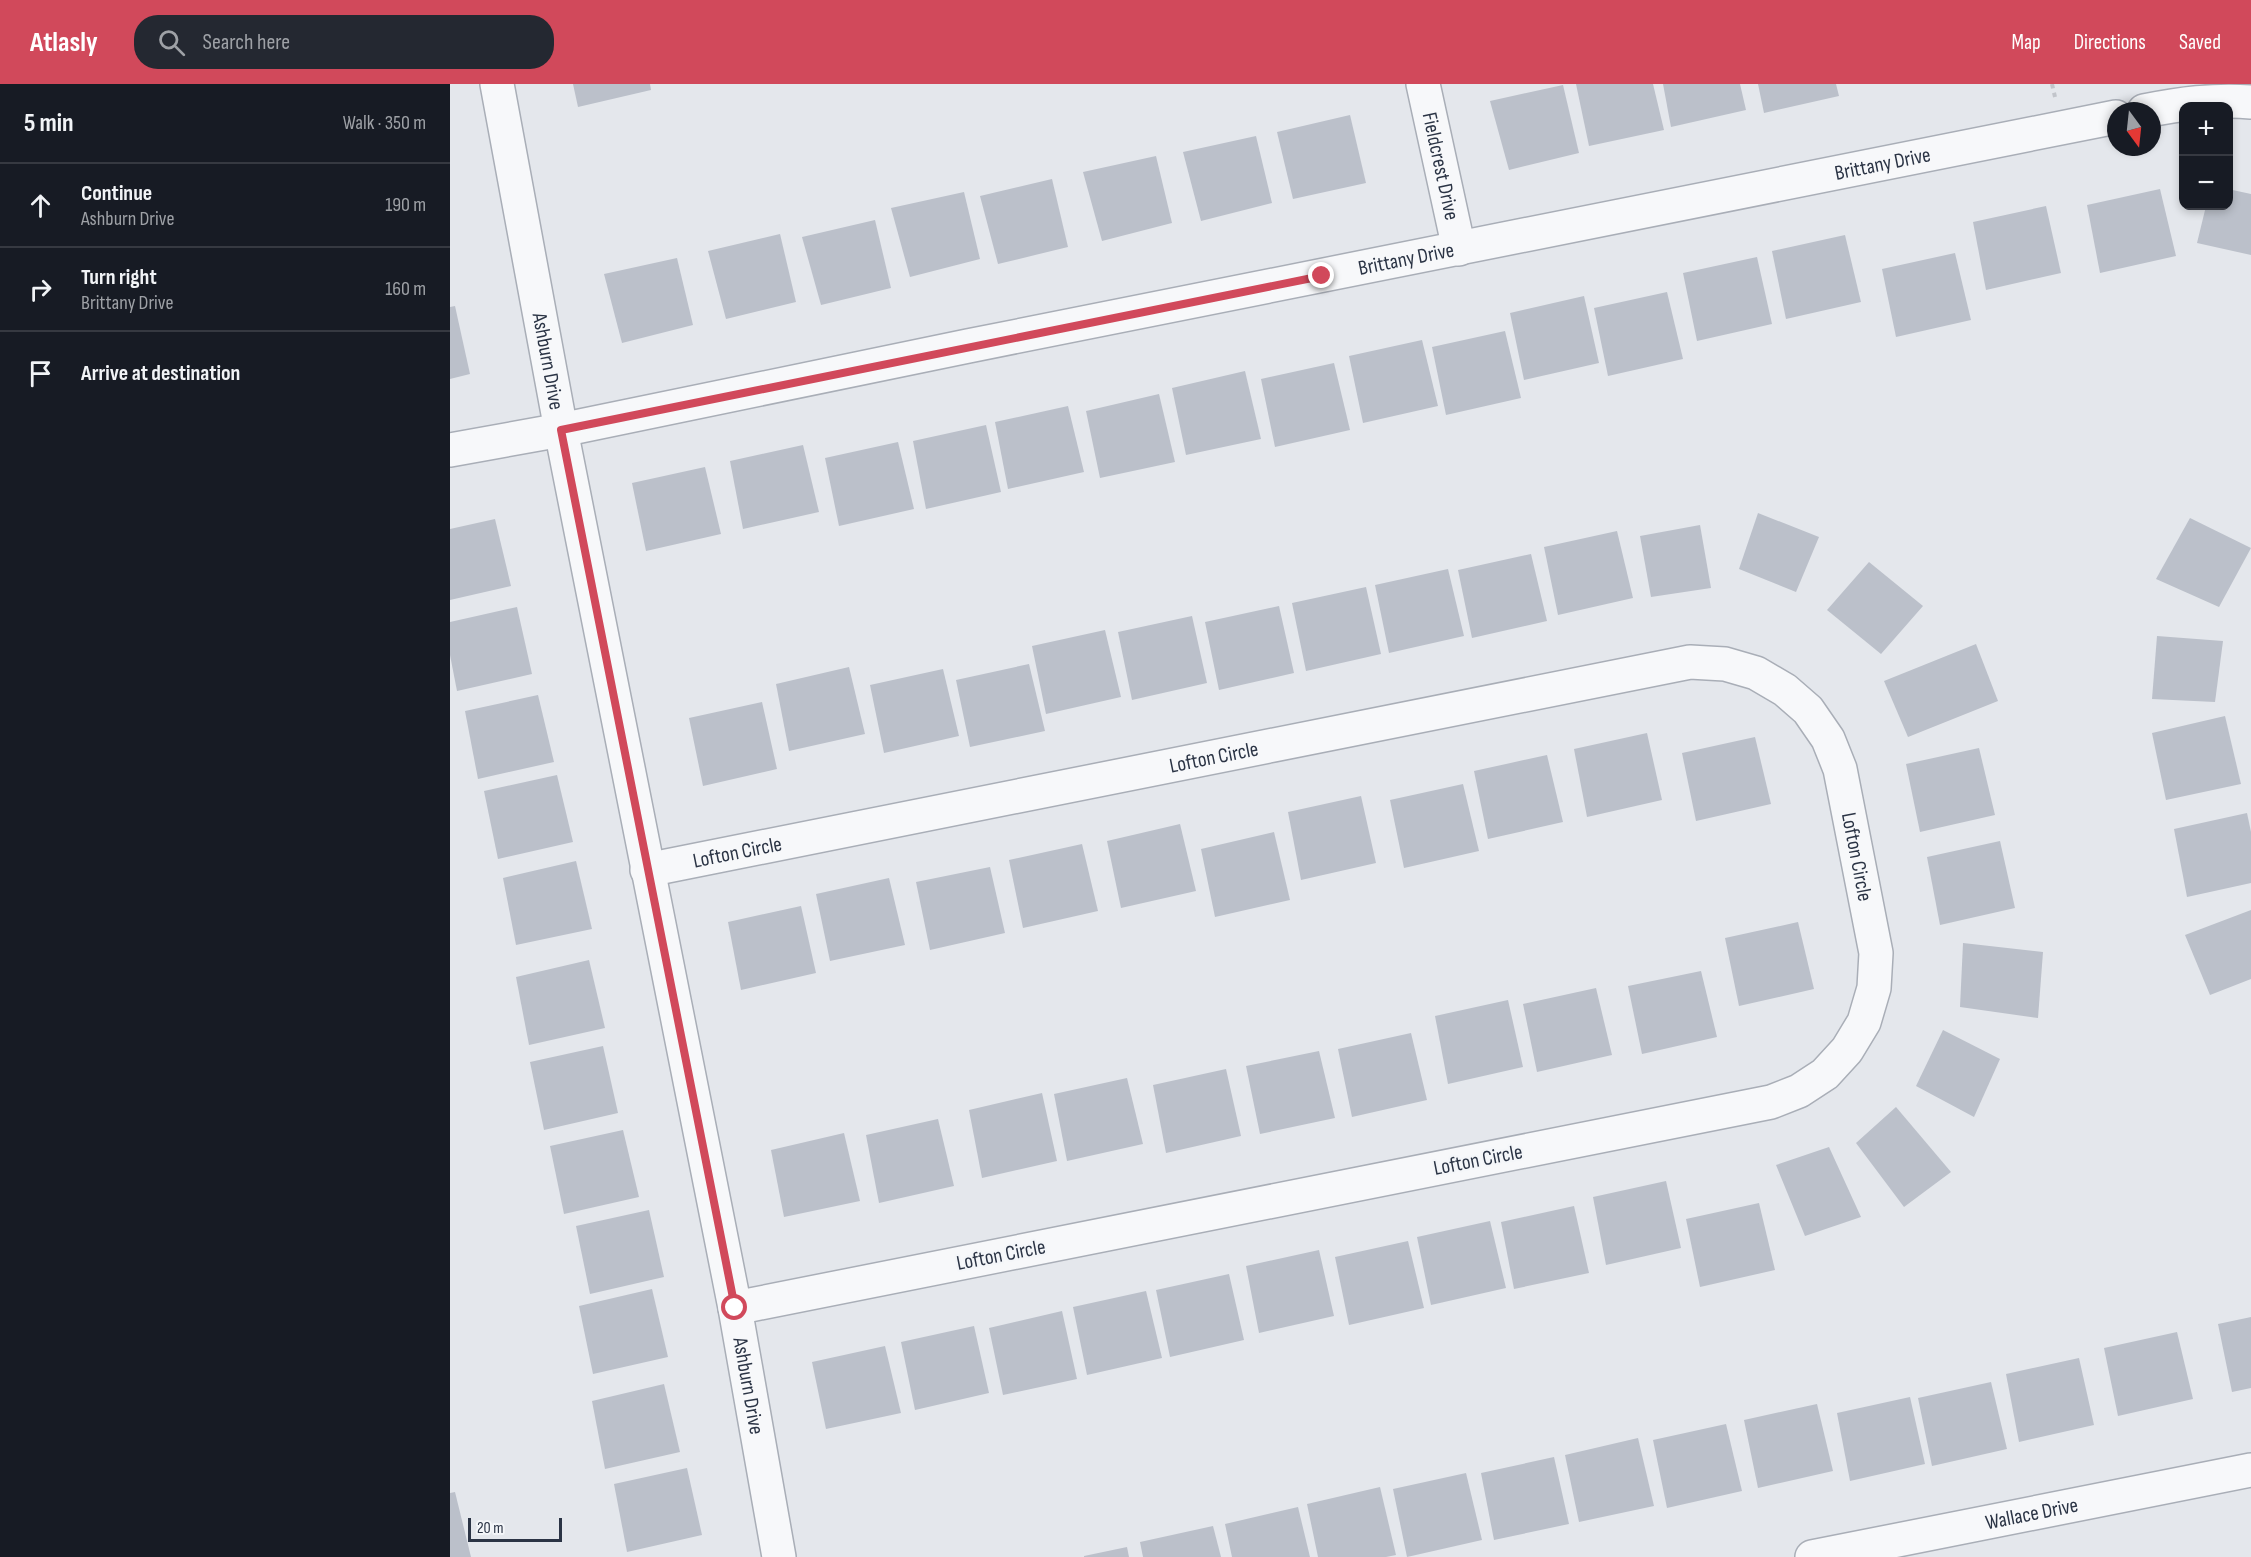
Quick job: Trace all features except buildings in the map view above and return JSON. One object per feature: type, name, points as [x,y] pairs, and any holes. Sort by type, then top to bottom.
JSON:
[{"type":"street","name":"Ashburn Drive","points":[[497,84],[561,430],[735,1308],[779,1557]]},
{"type":"street","name":"Fieldcrest Drive","points":[[1423,84],[1459,249]]},
{"type":"street","points":[[2161,107],[2223,99],[2251,102]]},
{"type":"street","name":"Brittany Drive","points":[[450,450],[561,430],[968,346],[2107,119]]},
{"type":"street","name":"Lofton Circle","points":[[647,870],[1690,662],[1736,667],[1756,673],[1785,690],[1808,710],[1828,739],[1840,769],[1876,953],[1874,988],[1864,1022],[1847,1050],[1825,1074],[1799,1091],[1759,1104],[735,1308]]},
{"type":"street","name":"Wallace Drive","points":[[1812,1557],[2251,1470]]},
{"type":"route","points":[[735,1308],[561,430],[1322,276]]}]
